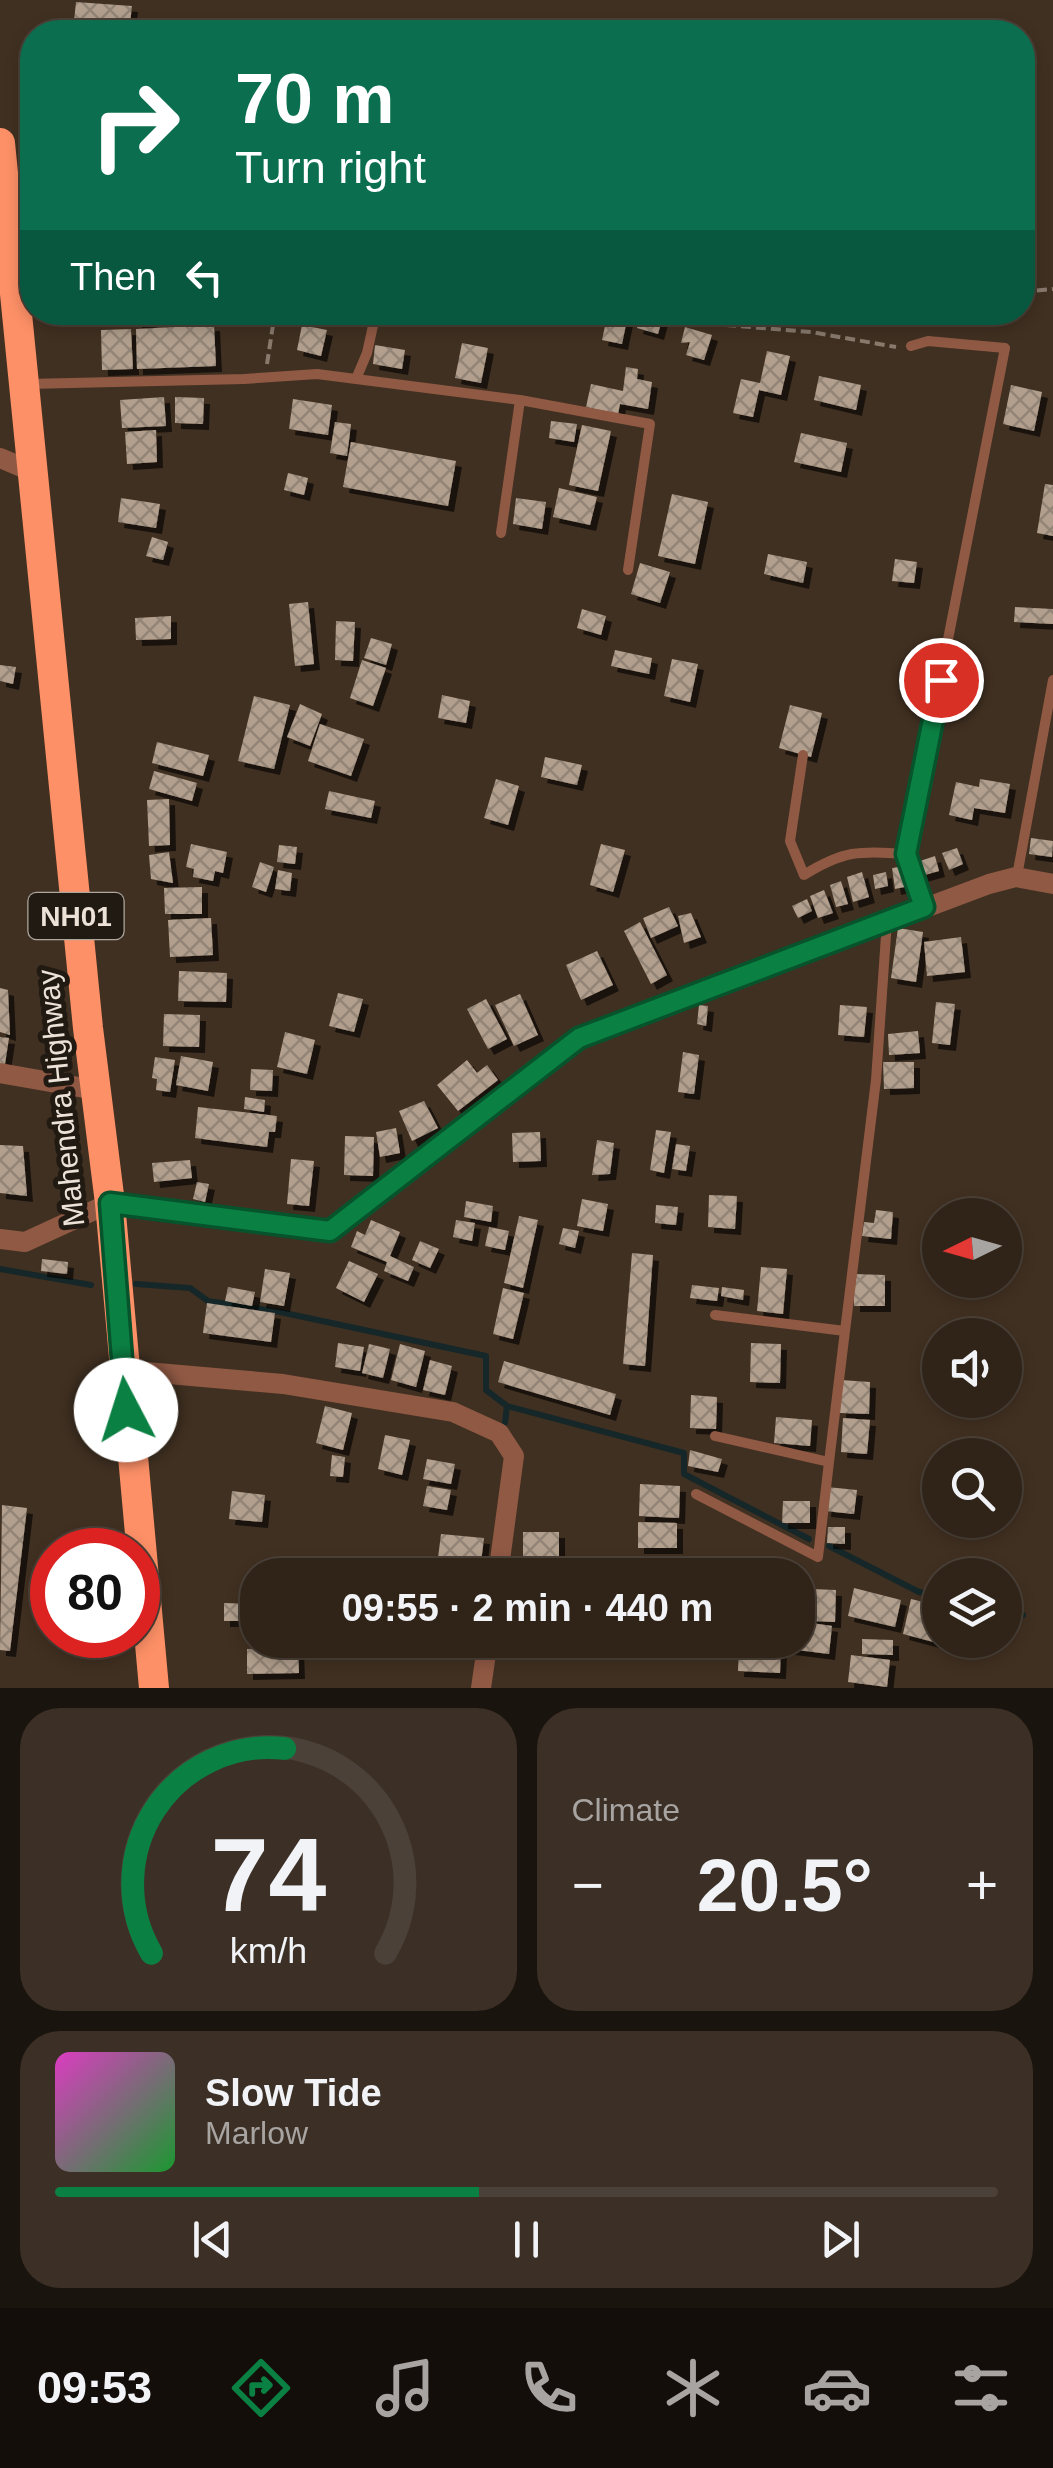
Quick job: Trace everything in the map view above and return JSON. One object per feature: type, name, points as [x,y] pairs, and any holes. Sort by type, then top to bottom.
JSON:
[{"type":"highway","name":"Mahendra Highway","points":[[0,143],[110,1203],[122,1370],[154,1688]]},
{"type":"street","points":[[0,458],[31,470]]},
{"type":"street","points":[[0,1239],[24,1242],[110,1203],[330,1231],[579,1038],[887,920],[1016,877],[1053,884]]},
{"type":"street","points":[[0,1073],[96,1090]]},
{"type":"street","points":[[122,1370],[283,1384],[366,1396],[453,1412],[499,1434],[514,1456],[500,1558]]},
{"type":"street","points":[[481,1688],[485,1658]]},
{"type":"lane","points":[[356,379],[373,325]]},
{"type":"lane","points":[[911,346],[928,341],[1005,348],[906,854],[924,907]]},
{"type":"lane","points":[[22,384],[317,374],[520,400],[650,424],[628,570]]},
{"type":"lane","points":[[501,533],[520,400]]},
{"type":"lane","points":[[1016,877],[1053,680]]},
{"type":"lane","points":[[803,755],[790,841],[804,875],[833,856],[854,852],[906,854]]},
{"type":"lane","points":[[696,1494],[818,1557],[874,1098],[887,920]]},
{"type":"lane","points":[[715,1315],[845,1331]]},
{"type":"lane","points":[[715,1436],[828,1462]]},
{"type":"path","points":[[263,378],[273,325]]},
{"type":"path","points":[[726,325],[835,335],[888,348],[911,346]]},
{"type":"building","points":[[76,2],[132,6],[130,20],[74,20]]},
{"type":"building","points":[[214,325],[216,366],[137,369],[136,329]]},
{"type":"building","points":[[302,325],[327,330],[321,356],[297,350]]},
{"type":"building","points":[[605,325],[626,325],[622,344],[602,340]]},
{"type":"building","points":[[638,325],[660,325],[658,334],[637,328]]},
{"type":"building","points":[[685,327],[712,335],[704,360],[686,355],[690,342],[681,343]]},
{"type":"building","points":[[131,329],[133,369],[102,370],[101,330]]},
{"type":"building","points":[[462,343],[488,348],[481,383],[455,378]]},
{"type":"building","points":[[375,345],[405,350],[402,369],[373,364]]},
{"type":"building","points":[[767,351],[790,356],[781,395],[759,390],[753,417],[733,413],[741,379],[760,383]]},
{"type":"building","points":[[626,367],[638,369],[637,379],[652,382],[648,409],[620,404],[618,414],[586,407],[591,384],[623,391]]},
{"type":"building","points":[[819,376],[861,385],[856,410],[814,400]]},
{"type":"building","points":[[1011,385],[1042,392],[1034,431],[1003,424]]},
{"type":"building","points":[[164,397],[166,426],[122,428],[120,400]]},
{"type":"building","points":[[175,397],[204,398],[203,424],[175,423]]},
{"type":"building","points":[[293,399],[332,405],[328,435],[289,429]]},
{"type":"building","points":[[551,421],[577,424],[574,442],[549,438]]},
{"type":"building","points":[[335,422],[351,424],[347,456],[330,453]]},
{"type":"building","points":[[582,425],[611,431],[598,491],[569,485]]},
{"type":"building","points":[[156,430],[157,462],[127,464],[125,432]]},
{"type":"building","points":[[801,433],[847,443],[841,472],[794,462]]},
{"type":"building","points":[[351,442],[456,461],[448,506],[343,487]]},
{"type":"building","points":[[288,473],[308,478],[304,495],[284,490]]},
{"type":"building","points":[[1045,484],[1053,485],[1053,536],[1037,533]]},
{"type":"building","points":[[559,488],[597,497],[590,525],[553,517]]},
{"type":"building","points":[[672,494],[708,502],[695,564],[658,556]]},
{"type":"building","points":[[121,498],[160,504],[156,528],[118,522]]},
{"type":"building","points":[[516,498],[546,502],[542,529],[513,524]]},
{"type":"building","points":[[152,537],[168,542],[163,560],[146,556]]},
{"type":"building","points":[[768,554],[807,562],[803,583],[764,574]]},
{"type":"building","points":[[895,559],[917,562],[914,583],[892,581]]},
{"type":"building","points":[[640,563],[670,572],[660,603],[631,594]]},
{"type":"building","points":[[308,602],[314,664],[295,666],[289,604]]},
{"type":"building","points":[[1015,607],[1053,609],[1053,624],[1014,622]]},
{"type":"building","points":[[582,609],[606,616],[601,635],[577,628]]},
{"type":"building","points":[[171,616],[171,639],[136,640],[135,618]]},
{"type":"building","points":[[336,621],[355,622],[353,661],[335,660]]},
{"type":"building","points":[[371,638],[392,644],[386,665],[364,658]]},
{"type":"building","points":[[615,650],[652,658],[649,674],[611,666]]},
{"type":"building","points":[[672,659],[698,664],[690,702],[664,696]]},
{"type":"building","points":[[362,660],[386,668],[373,706],[350,698]]},
{"type":"building","points":[[0,665],[16,667],[13,684],[0,681]]},
{"type":"building","points":[[442,695],[470,701],[466,723],[438,718]]},
{"type":"building","points":[[254,696],[290,705],[274,769],[238,761]]},
{"type":"building","points":[[300,704],[322,714],[310,746],[287,737]]},
{"type":"building","points":[[790,705],[822,713],[811,757],[779,748]]},
{"type":"building","points":[[320,724],[364,739],[351,776],[308,761]]},
{"type":"building","points":[[157,742],[209,755],[203,776],[152,763]]},
{"type":"building","points":[[545,757],[582,765],[577,785],[541,777]]},
{"type":"building","points":[[154,771],[197,783],[192,801],[149,789]]},
{"type":"building","points":[[496,779],[519,786],[508,825],[484,818]]},
{"type":"building","points":[[980,779],[1010,784],[1005,813],[974,808],[972,820],[949,815],[956,782],[979,787]]},
{"type":"building","points":[[329,791],[375,801],[371,818],[325,809]]},
{"type":"building","points":[[169,799],[170,845],[149,846],[147,800]]},
{"type":"building","points":[[1031,838],[1053,841],[1052,857],[1029,854]]},
{"type":"building","points":[[191,844],[227,852],[223,873],[215,871],[213,881],[193,877],[194,869],[186,867]]},
{"type":"building","points":[[601,844],[625,850],[613,892],[590,885]]},
{"type":"building","points":[[279,845],[297,847],[295,864],[277,862]]},
{"type":"building","points":[[957,848],[963,864],[949,870],[942,853]]},
{"type":"building","points":[[169,852],[173,883],[151,879],[149,855]]},
{"type":"building","points":[[935,856],[939,871],[921,876],[917,862]]},
{"type":"building","points":[[260,862],[274,867],[266,892],[252,887]]},
{"type":"building","points":[[905,866],[909,886],[895,889],[892,868]]},
{"type":"building","points":[[278,870],[292,873],[290,891],[275,889]]},
{"type":"building","points":[[862,872],[869,897],[853,902],[847,877]]},
{"type":"building","points":[[886,872],[888,886],[875,889],[873,875]]},
{"type":"building","points":[[841,881],[848,904],[836,907],[830,885]]},
{"type":"building","points":[[202,887],[202,914],[165,914],[164,888]]},
{"type":"building","points":[[824,890],[833,913],[818,918],[810,896]]},
{"type":"building","points":[[807,899],[812,911],[798,918],[792,906]]},
{"type":"building","points":[[669,907],[678,926],[651,938],[643,918]]},
{"type":"building","points":[[691,913],[701,937],[684,943],[678,916]]},
{"type":"building","points":[[211,918],[213,955],[170,957],[168,920]]},
{"type":"building","points":[[640,922],[667,975],[651,984],[624,931]]},
{"type":"building","points":[[898,928],[923,932],[916,982],[891,978]]},
{"type":"building","points":[[961,937],[965,972],[927,976],[924,942]]},
{"type":"building","points":[[597,951],[613,985],[581,1000],[566,965]]},
{"type":"building","points":[[179,971],[227,973],[226,1002],[178,1001]]},
{"type":"building","points":[[0,988],[8,990],[10,1035],[0,1032]]},
{"type":"building","points":[[338,993],[363,999],[354,1032],[329,1026]]},
{"type":"building","points":[[520,994],[538,1035],[514,1046],[495,1005]]},
{"type":"building","points":[[486,999],[507,1039],[488,1049],[467,1009]]},
{"type":"building","points":[[936,1002],[955,1004],[950,1045],[932,1043]]},
{"type":"building","points":[[699,1005],[708,1006],[706,1026],[697,1024]]},
{"type":"building","points":[[840,1005],[867,1007],[864,1037],[838,1035]]},
{"type":"building","points":[[164,1014],[200,1015],[199,1047],[163,1046]]},
{"type":"building","points":[[918,1031],[920,1053],[889,1055],[888,1034]]},
{"type":"building","points":[[285,1032],[315,1040],[307,1074],[277,1067]]},
{"type":"building","points":[[0,1037],[9,1038],[5,1064],[0,1064]]},
{"type":"building","points":[[683,1052],[699,1055],[694,1094],[678,1092]]},
{"type":"building","points":[[181,1056],[213,1062],[208,1091],[176,1085]]},
{"type":"building","points":[[155,1057],[175,1060],[170,1092],[156,1090],[157,1079],[152,1078]]},
{"type":"building","points":[[467,1060],[477,1073],[487,1065],[498,1080],[458,1111],[437,1085]]},
{"type":"building","points":[[883,1062],[914,1062],[914,1088],[884,1089]]},
{"type":"building","points":[[251,1069],[273,1070],[272,1091],[250,1090]]},
{"type":"building","points":[[245,1097],[265,1100],[264,1112],[244,1109]]},
{"type":"building","points":[[424,1101],[438,1128],[412,1141],[399,1111]]},
{"type":"building","points":[[198,1107],[277,1116],[275,1132],[269,1132],[267,1147],[195,1138]]},
{"type":"building","points":[[396,1128],[400,1153],[380,1157],[376,1132]]},
{"type":"building","points":[[656,1130],[671,1132],[664,1173],[650,1170]]},
{"type":"building","points":[[540,1132],[541,1161],[513,1162],[512,1133]]},
{"type":"building","points":[[345,1136],[374,1137],[373,1176],[344,1175]]},
{"type":"building","points":[[597,1140],[614,1143],[610,1174],[592,1175]]},
{"type":"building","points":[[676,1144],[690,1146],[686,1171],[672,1169]]},
{"type":"building","points":[[0,1145],[23,1146],[27,1196],[0,1193]]},
{"type":"building","points":[[291,1159],[314,1161],[309,1206],[287,1204]]},
{"type":"building","points":[[190,1160],[192,1178],[154,1182],[152,1163]]},
{"type":"building","points":[[197,1182],[209,1184],[205,1202],[193,1199]]},
{"type":"building","points":[[709,1195],[737,1196],[735,1229],[708,1227]]},
{"type":"building","points":[[582,1199],[608,1204],[603,1231],[577,1226]]},
{"type":"building","points":[[466,1201],[493,1206],[491,1222],[464,1217]]},
{"type":"building","points":[[656,1205],[678,1207],[676,1225],[655,1223]]},
{"type":"building","points":[[876,1210],[893,1212],[891,1239],[862,1236],[864,1222],[874,1223]]},
{"type":"building","points":[[519,1216],[538,1220],[523,1288],[504,1283]]},
{"type":"building","points":[[371,1220],[400,1232],[390,1256],[414,1267],[408,1281],[384,1271],[387,1262],[351,1247],[357,1231],[365,1235]]},
{"type":"building","points":[[456,1220],[475,1223],[472,1241],[453,1237]]},
{"type":"building","points":[[489,1227],[509,1231],[505,1250],[485,1246]]},
{"type":"building","points":[[563,1228],[579,1231],[575,1248],[559,1244]]},
{"type":"building","points":[[420,1241],[439,1249],[430,1268],[412,1260]]},
{"type":"building","points":[[632,1253],[653,1255],[645,1366],[623,1364]]},
{"type":"building","points":[[42,1259],[68,1262],[67,1274],[41,1271]]},
{"type":"building","points":[[349,1261],[378,1274],[364,1302],[336,1288]]},
{"type":"building","points":[[761,1267],[787,1269],[783,1314],[757,1311]]},
{"type":"building","points":[[265,1269],[290,1273],[284,1306],[260,1302]]},
{"type":"building","points":[[854,1274],[885,1275],[885,1306],[854,1306]]},
{"type":"building","points":[[692,1285],[719,1288],[717,1301],[690,1298]]},
{"type":"building","points":[[228,1287],[255,1292],[252,1306],[225,1301]]},
{"type":"building","points":[[722,1287],[744,1290],[743,1300],[721,1296]]},
{"type":"building","points":[[503,1288],[524,1293],[513,1339],[493,1334]]},
{"type":"building","points":[[207,1303],[275,1313],[271,1342],[203,1333]]},
{"type":"building","points":[[338,1343],[364,1347],[360,1371],[335,1367]]},
{"type":"building","points":[[751,1343],[781,1344],[780,1383],[750,1382]]},
{"type":"building","points":[[369,1344],[390,1349],[383,1378],[362,1373]]},
{"type":"building","points":[[400,1344],[425,1351],[416,1387],[391,1380]]},
{"type":"building","points":[[430,1360],[452,1366],[445,1395],[423,1390]]},
{"type":"building","points":[[504,1361],[616,1394],[610,1415],[498,1382]]},
{"type":"building","points":[[841,1380],[870,1382],[869,1414],[840,1413]]},
{"type":"building","points":[[691,1395],[717,1397],[716,1429],[690,1428]]},
{"type":"building","points":[[325,1406],[352,1413],[343,1450],[316,1443]]},
{"type":"building","points":[[776,1417],[812,1420],[810,1446],[774,1443]]},
{"type":"building","points":[[843,1418],[870,1420],[867,1454],[841,1452]]},
{"type":"building","points":[[385,1435],[410,1440],[402,1475],[378,1469]]},
{"type":"building","points":[[690,1450],[722,1459],[718,1472],[688,1466]]},
{"type":"building","points":[[332,1455],[345,1457],[343,1477],[330,1476]]},
{"type":"building","points":[[427,1459],[455,1464],[451,1484],[423,1479]]},
{"type":"building","points":[[640,1484],[680,1486],[679,1518],[639,1516]]},
{"type":"building","points":[[427,1486],[451,1490],[447,1510],[423,1506]]},
{"type":"building","points":[[827,1487],[857,1490],[854,1514],[825,1511]]},
{"type":"building","points":[[232,1491],[265,1495],[262,1522],[229,1519]]},
{"type":"building","points":[[783,1501],[810,1501],[810,1523],[782,1523]]},
{"type":"building","points":[[2,1505],[27,1508],[10,1651],[0,1650]]},
{"type":"building","points":[[638,1522],[677,1523],[677,1548],[638,1548]]},
{"type":"building","points":[[828,1527],[845,1527],[845,1544],[827,1543]]},
{"type":"building","points":[[523,1532],[559,1532],[559,1558],[523,1558]]},
{"type":"building","points":[[441,1534],[484,1538],[482,1558],[438,1558]]},
{"type":"building","points":[[854,1588],[901,1600],[895,1627],[848,1616]]},
{"type":"building","points":[[815,1589],[836,1590],[835,1622],[815,1621]]},
{"type":"building","points":[[911,1599],[922,1602],[922,1639],[903,1634]]},
{"type":"building","points":[[224,1603],[240,1604],[240,1621],[224,1621]]},
{"type":"building","points":[[815,1624],[832,1626],[829,1654],[815,1652]]},
{"type":"building","points":[[862,1639],[893,1640],[893,1655],[862,1654]]},
{"type":"building","points":[[851,1655],[890,1660],[887,1687],[848,1682]]},
{"type":"building","points":[[247,1658],[298,1658],[299,1673],[247,1674]]},
{"type":"building","points":[[738,1658],[781,1658],[780,1673],[738,1671]]},
{"type":"waterway","points":[[0,1269],[91,1285]]},
{"type":"waterway","points":[[136,1284],[190,1288],[208,1301],[280,1312],[486,1356],[486,1390],[507,1406],[505,1423]]},
{"type":"waterway","points":[[507,1406],[684,1453],[684,1474],[809,1539]]},
{"type":"waterway","points":[[829,1546],[922,1593]]},
{"type":"route","points":[[126,1410],[110,1203],[330,1231],[579,1038],[924,907],[906,854],[941,680]]}]
